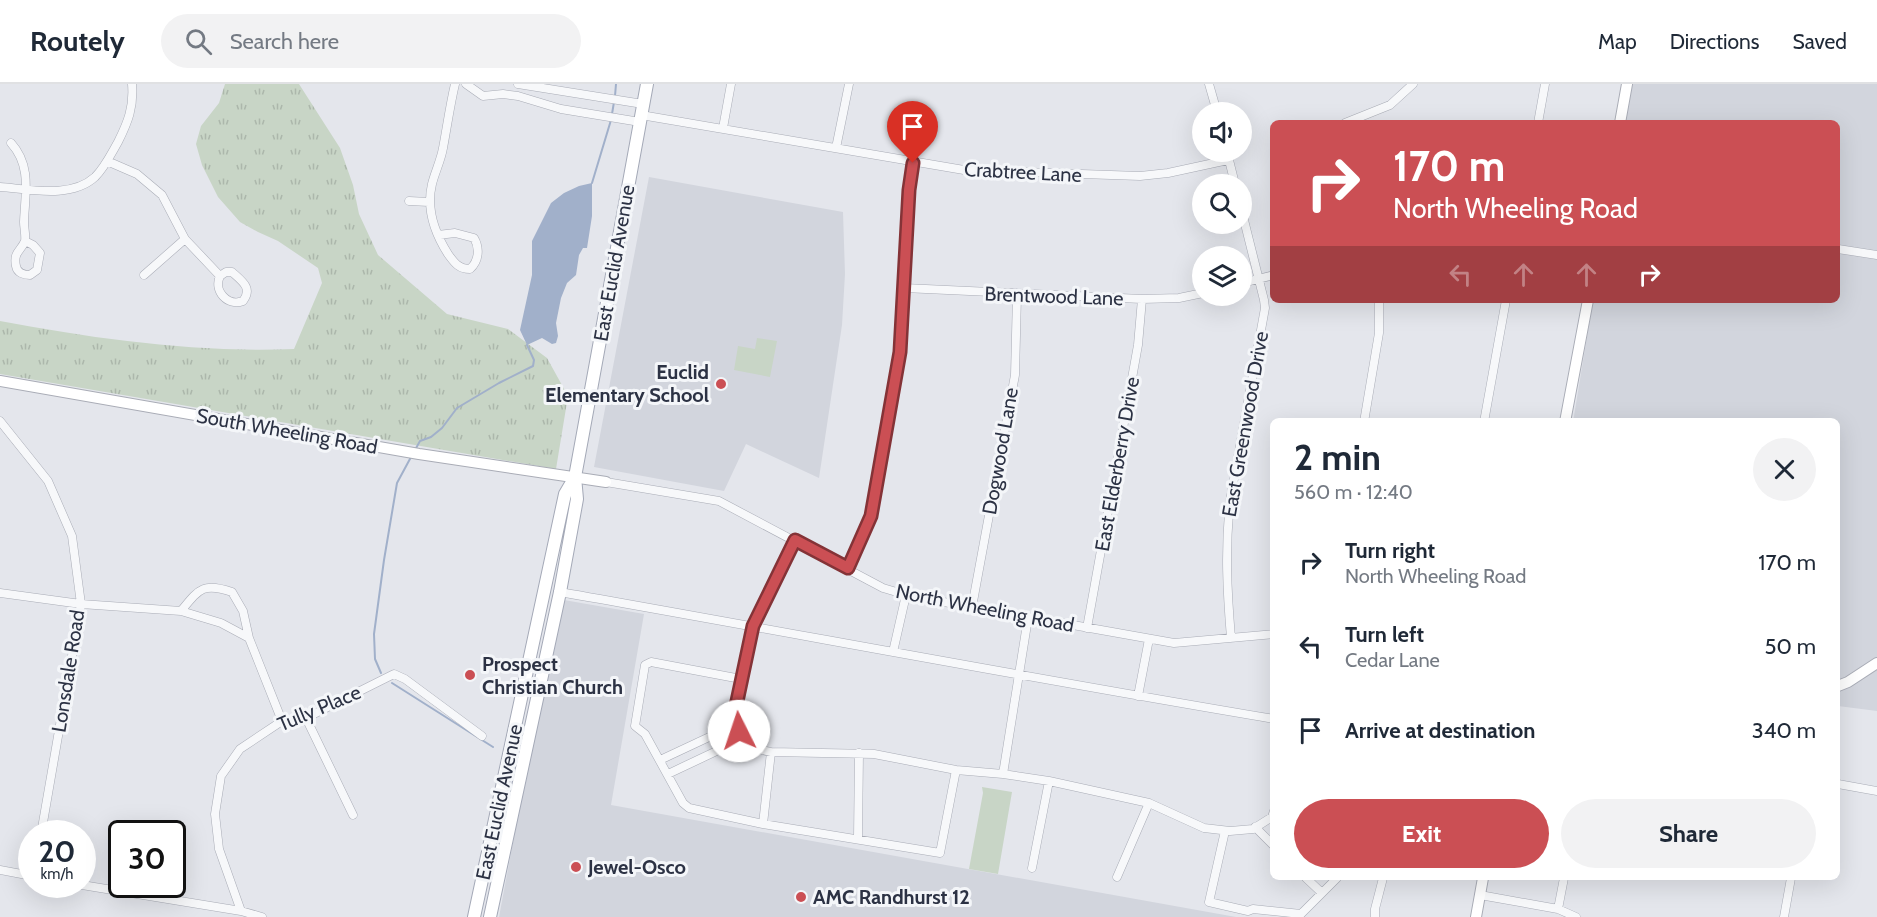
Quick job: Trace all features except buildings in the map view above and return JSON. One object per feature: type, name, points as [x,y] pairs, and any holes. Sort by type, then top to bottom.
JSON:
[{"type":"main road","name":"East Euclid Avenue","points":[[474,917],[565,494],[574,477],[647,84]]},
{"type":"main road","name":"East Euclid Avenue","points":[[490,917],[560,592],[577,499],[574,477]]},
{"type":"street","points":[[0,187],[65,190],[77,187],[96,176],[107,161],[130,115],[132,84]]},
{"type":"street","points":[[438,235],[455,233],[474,238],[479,249],[475,264],[470,269],[456,265],[438,235],[433,224],[429,202],[443,150],[455,84]]},
{"type":"street","points":[[466,84],[483,96],[503,94],[519,96],[561,109],[617,118],[641,114]]},
{"type":"street","points":[[518,84],[618,100],[641,114]]},
{"type":"street","points":[[723,128],[732,84]]},
{"type":"street","points":[[836,148],[849,84]]},
{"type":"street","points":[[1209,84],[1214,102]]},
{"type":"street","points":[[1352,120],[1390,105],[1413,84]]},
{"type":"street","points":[[1539,120],[1545,84]]},
{"type":"street","points":[[1621,120],[1628,84]]},
{"type":"street","name":"Crabtree Lane","points":[[641,114],[913,163],[976,171],[1126,177],[1168,174],[1208,162]]},
{"type":"street","points":[[11,143],[23,159],[26,188],[25,241]]},
{"type":"street","points":[[107,161],[137,174],[162,195],[185,239],[220,276]]},
{"type":"street","points":[[848,568],[871,516],[900,352],[909,190],[913,163]]},
{"type":"street","points":[[409,201],[429,202]]},
{"type":"street","name":"East Greenwood Drive","points":[[1231,638],[1226,573],[1227,530],[1230,501],[1264,316],[1264,300],[1248,234]]},
{"type":"street","points":[[144,275],[185,239]]},
{"type":"street","points":[[1840,249],[1877,255]]},
{"type":"street","points":[[226,272],[232,272],[246,285],[248,293],[243,301],[237,303],[228,301],[218,290],[217,281],[220,276],[226,272]]},
{"type":"street","points":[[1252,280],[1270,276]]},
{"type":"street","name":"Brentwood Lane","points":[[904,288],[1142,299],[1179,298],[1192,295]]},
{"type":"street","name":"Dogwood Lane","points":[[972,607],[1015,375],[1017,295]]},
{"type":"street","name":"East Elderberry Drive","points":[[1087,628],[1137,354],[1142,299]]},
{"type":"street","points":[[1365,418],[1379,333],[1379,303]]},
{"type":"street","points":[[1485,418],[1505,303]]},
{"type":"street","points":[[1566,418],[1587,303]]},
{"type":"street","name":"South Wheeling Road","points":[[0,381],[405,452],[574,477]]},
{"type":"street","name":"Lonsdale Road","points":[[0,421],[48,481],[72,536],[81,604],[43,820]]},
{"type":"street","name":"North Wheeling Road","points":[[574,477],[719,501],[884,588],[906,595],[1174,643],[1189,644],[1270,634]]},
{"type":"street","points":[[795,540],[753,626],[741,679],[736,706],[737,724],[750,745],[771,752],[874,754],[956,770],[1049,781],[1149,803],[1204,828],[1225,831],[1255,827],[1270,817]]},
{"type":"street","points":[[181,611],[197,591],[214,586],[232,592],[243,611],[249,638],[282,721]]},
{"type":"street","points":[[560,592],[1019,676],[1270,718]]},
{"type":"street","points":[[0,593],[81,604],[181,611],[221,623],[249,638]]},
{"type":"street","points":[[893,652],[906,595]]},
{"type":"street","points":[[1003,774],[1028,618]]},
{"type":"street","points":[[1138,696],[1149,639]]},
{"type":"street","points":[[741,679],[651,662],[645,665],[635,726],[645,734],[682,803],[688,808],[763,824],[940,853],[956,770]]},
{"type":"street","points":[[1840,685],[1877,663]]},
{"type":"street","name":"Tully Place","points":[[241,911],[219,849],[216,814],[221,776],[240,749],[282,721],[306,718],[394,674],[405,679],[482,736]]},
{"type":"street","points":[[306,718],[353,815]]},
{"type":"street","points":[[660,760],[737,724]]},
{"type":"street","points":[[668,774],[744,738]]},
{"type":"street","points":[[763,824],[771,752]]},
{"type":"street","points":[[858,838],[860,753]]},
{"type":"street","points":[[1032,868],[1049,781]]},
{"type":"street","points":[[1840,784],[1877,791]]},
{"type":"street","points":[[1117,877],[1149,803]]},
{"type":"street","points":[[1255,827],[1270,842]]},
{"type":"street","points":[[1225,831],[1209,902],[1248,911],[1253,909],[1301,914],[1335,880]]},
{"type":"street","points":[[0,870],[18,873]]},
{"type":"street","points":[[1308,880],[1322,893]]},
{"type":"street","points":[[1375,917],[1382,880]]},
{"type":"street","points":[[1476,917],[1483,880]]},
{"type":"street","points":[[1558,909],[1564,880]]},
{"type":"street","points":[[1784,917],[1791,880]]},
{"type":"street","points":[[96,887],[241,911],[262,917]]},
{"type":"street","points":[[1480,895],[1558,909],[1576,917]]},
{"type":"shaded area","points":[[1632,84],[1877,84],[1877,711],[1840,706],[1840,418],[1574,418],[1593,303],[1840,303],[1840,120],[1626,120]]},
{"type":"shaded area","name":"Euclid Elementary School","points":[[649,177],[843,212],[845,274],[842,325],[819,478],[746,444],[724,491],[594,467]]},
{"type":"shaded area","points":[[564,600],[644,614],[611,805],[1236,917],[499,917],[524,784]]},
{"type":"green space","points":[[225,84],[299,84],[340,148],[353,185],[359,214],[378,255],[447,314],[508,329],[547,358],[568,396],[556,469],[0,374],[0,321],[73,334],[183,347],[294,349],[322,283],[318,268],[278,241],[240,222],[218,197],[202,165],[196,144],[201,126],[219,103]]},
{"type":"green space","points":[[757,338],[777,341],[770,377],[734,370],[738,346],[755,349]]},
{"type":"green space","points":[[982,787],[1012,792],[998,874],[969,869],[983,793]]},
{"type":"water","points":[[592,183],[592,216],[587,248],[583,248],[579,255],[576,275],[567,283],[561,298],[556,323],[558,336],[556,343],[552,344],[542,338],[527,345],[520,330],[532,275],[532,241],[551,203],[564,193]]},
{"type":"waterway","points":[[615,96],[616,84]]},
{"type":"waterway","points":[[612,114],[614,102]]},
{"type":"waterway","points":[[592,183],[611,120]]},
{"type":"waterway","points":[[415,450],[420,441],[431,437],[442,428],[457,408],[533,366],[534,360],[527,345]]},
{"type":"waterway","points":[[381,673],[375,659],[374,634],[384,560],[397,483],[411,457]]},
{"type":"waterway","points":[[392,683],[493,747]]},
{"type":"place","name":"Euclid Elementary School","points":[[721,384]]},
{"type":"place","name":"Prospect Christian Church","points":[[470,675]]},
{"type":"place","name":"Jewel-Osco","points":[[576,867]]},
{"type":"place","name":"AMC Randhurst 12","points":[[801,897]]},
{"type":"route","points":[[739,731],[736,706],[748,642],[753,626],[795,540],[848,568],[871,516],[902,341],[909,190],[913,163]]}]
